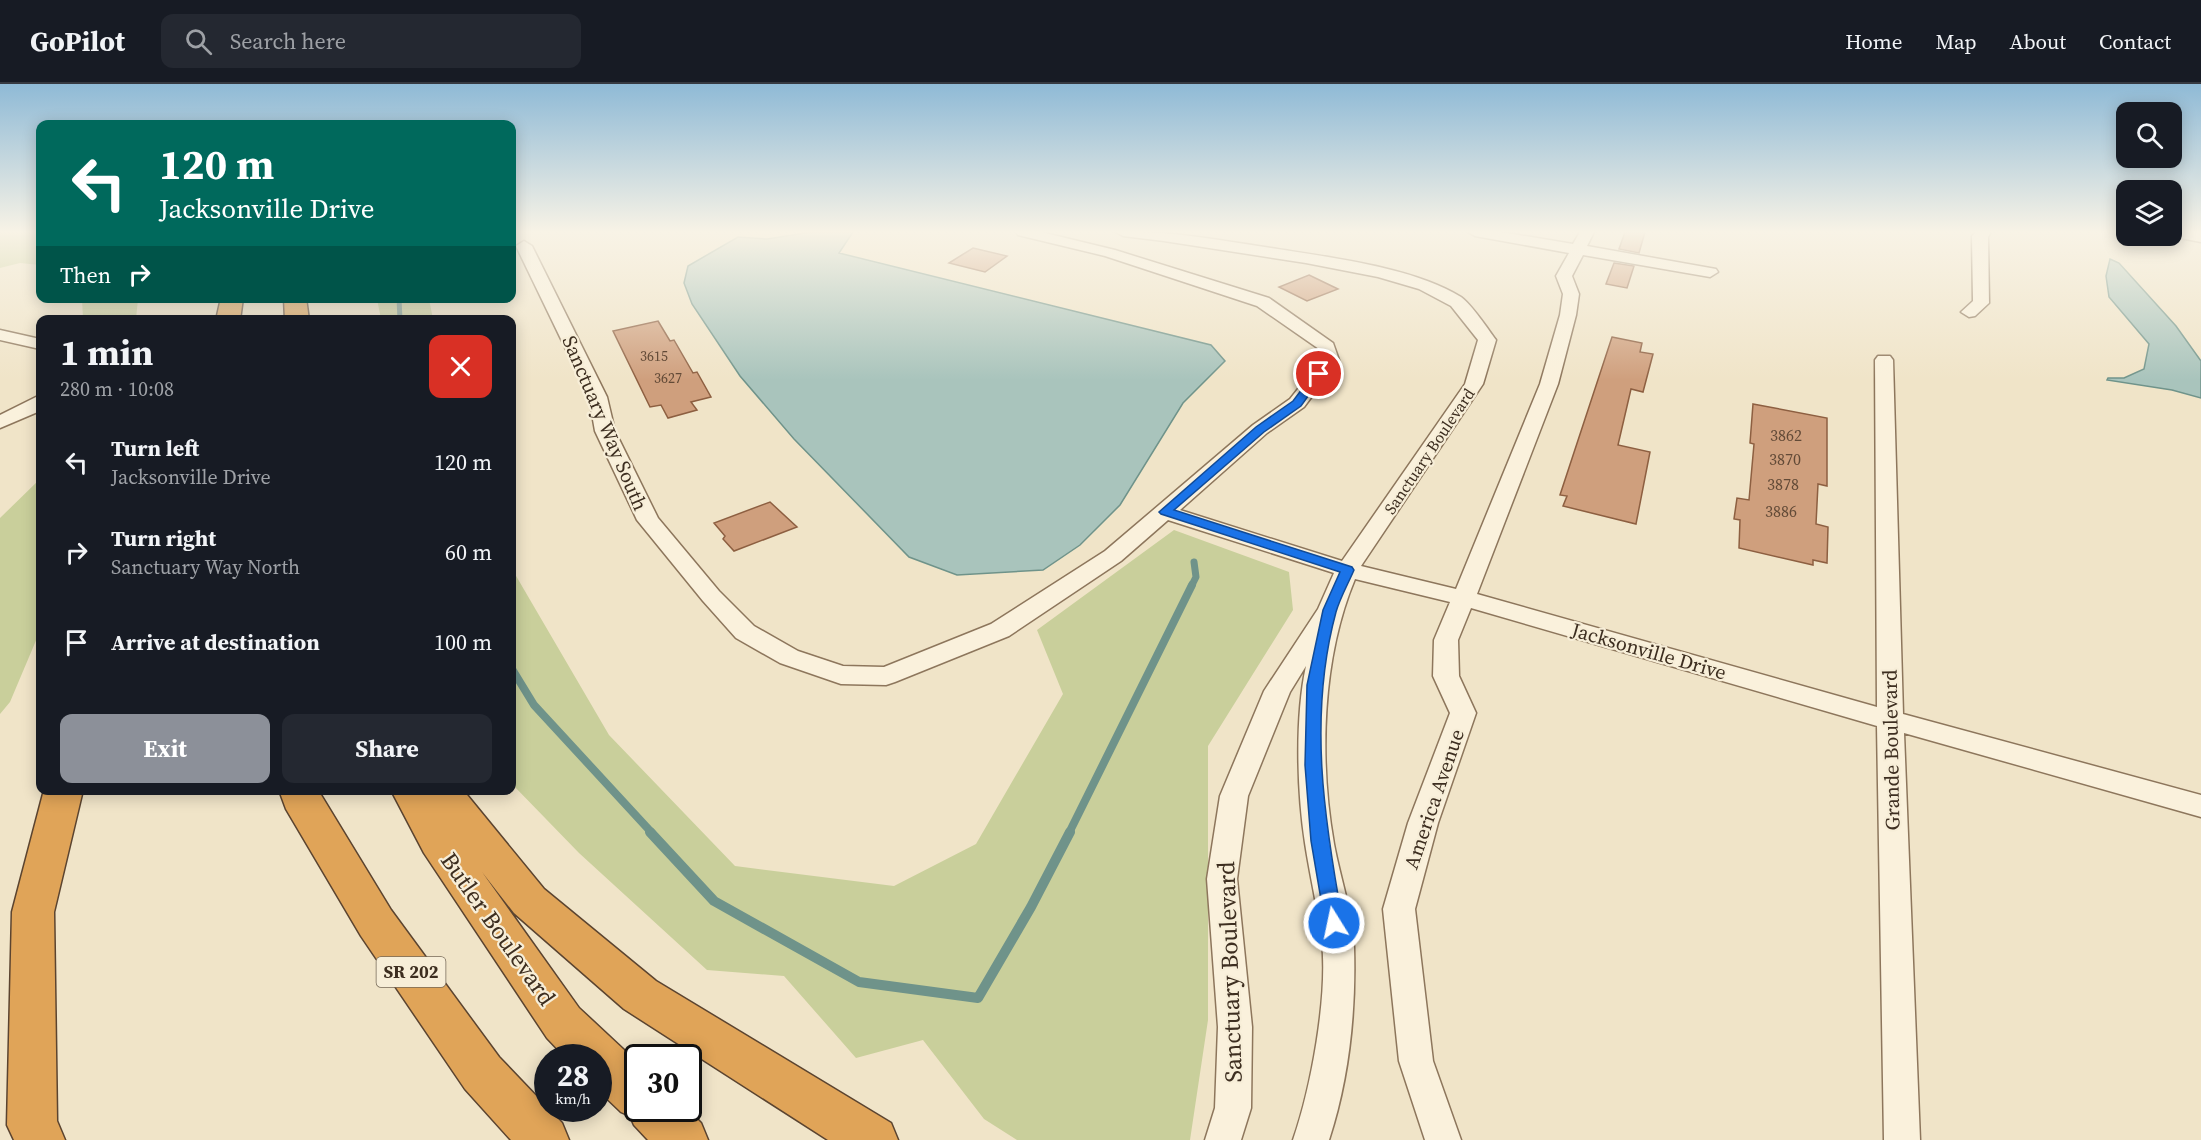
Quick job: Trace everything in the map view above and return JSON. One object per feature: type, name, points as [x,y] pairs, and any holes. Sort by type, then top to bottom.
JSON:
[{"type":"highway","points":[[40,1140],[32,1125],[33,912],[63,795]]},
{"type":"highway","name":"SR 202","points":[[299,795],[376,923],[476,1064],[544,1140]]},
{"type":"highway","name":"Butler Boulevard","points":[[413,795],[438,842],[563,1023],[624,1082]]},
{"type":"highway","points":[[447,795],[529,901],[640,995],[873,1140]]},
{"type":"highway","points":[[665,1122],[683,1140]]},
{"type":"street","name":"Sanctuary Way South","points":[[540,281],[587,372],[598,398],[605,431],[648,520],[711,596],[745,632],[789,657],[841,675],[886,676],[1000,630],[1113,556],[1165,512]]},
{"type":"street","points":[[1165,512],[1260,429],[1297,404],[1330,360],[1327,346],[1263,302],[1199,281]]},
{"type":"street","name":"Sanctuary Boulevard","points":[[1223,1140],[1233,1108],[1235,1027],[1222,879],[1234,796],[1277,691],[1330,610],[1347,570],[1474,384],[1487,340],[1457,302],[1425,286],[1409,281]]},
{"type":"street","name":"America Avenue","points":[[1443,1140],[1416,1061],[1399,909],[1423,823],[1463,713],[1446,676],[1446,639],[1506,496],[1549,384],[1571,294],[1566,281]]},
{"type":"street","points":[[1969,312],[1981,303],[1981,281]]},
{"type":"street","points":[[0,335],[36,343]]},
{"type":"street","name":"Grande Boulevard","points":[[1884,360],[1890,720],[1902,1140]]},
{"type":"street","points":[[0,422],[36,406]]},
{"type":"street","name":"Jacksonville Drive","points":[[1165,512],[1347,570],[1462,598],[2201,806]]},
{"type":"street","name":"Sanctuary Boulevard","points":[[1311,1140],[1319,1116],[1337,1015],[1338,944],[1319,841],[1313,765],[1315,685],[1330,610]]},
{"type":"green space","points":[[82,303],[138,303],[136,315],[83,315]]},
{"type":"green space","points":[[378,303],[430,303],[432,315],[380,315]]},
{"type":"green space","points":[[36,483],[36,640],[10,702],[0,714],[0,518]]},
{"type":"green space","points":[[1174,530],[1289,572],[1293,610],[1208,746],[1208,1020],[1190,1140],[1017,1140],[984,1119],[923,1040],[856,1058],[784,976],[707,970],[579,853],[516,788],[516,576],[609,735],[735,866],[894,886],[976,844],[1063,694],[1037,630]]},
{"type":"water","points":[[953,281],[1211,345],[1225,361],[1183,403],[1120,505],[1080,545],[1043,570],[957,575],[909,557],[794,439],[740,376],[692,304],[684,283]]},
{"type":"water","points":[[2107,281],[2136,281],[2176,326],[2201,361],[2201,398],[2172,390],[2107,380],[2108,378],[2124,378],[2144,369],[2149,344],[2109,297]]},
{"type":"building","points":[[1293,281],[1322,281],[1338,289],[1307,301],[1279,287]]},
{"type":"building","points":[[1607,281],[1629,281],[1627,288],[1606,284]]},
{"type":"building","points":[[658,321],[670,341],[674,340],[693,373],[697,372],[711,397],[691,402],[697,410],[668,418],[661,405],[650,407],[613,331]]},
{"type":"building","points":[[1612,337],[1642,343],[1640,352],[1653,354],[1643,392],[1631,389],[1618,445],[1650,452],[1636,524],[1563,506],[1567,496],[1560,495]]},
{"type":"building","points":[[1753,404],[1827,418],[1827,486],[1818,484],[1816,524],[1828,527],[1827,563],[1813,560],[1813,565],[1739,548],[1740,520],[1734,519],[1737,498],[1749,500],[1754,444],[1750,443]]},
{"type":"building","points":[[770,502],[797,527],[734,551],[723,539],[725,536],[714,523]]},
{"type":"waterway","points":[[399,303],[400,315]]},
{"type":"waterway","points":[[1192,585],[1196,577],[1194,562]]},
{"type":"waterway","points":[[1069,833],[1192,585]]},
{"type":"waterway","points":[[516,676],[534,705],[652,833]]},
{"type":"waterway","points":[[650,832],[714,901],[859,982],[978,998],[1031,907],[1070,832]]},
{"type":"route","points":[[1319,374],[1297,404],[1260,429],[1165,512],[1347,570],[1330,610],[1315,685],[1313,765],[1319,841],[1334,923]]}]
